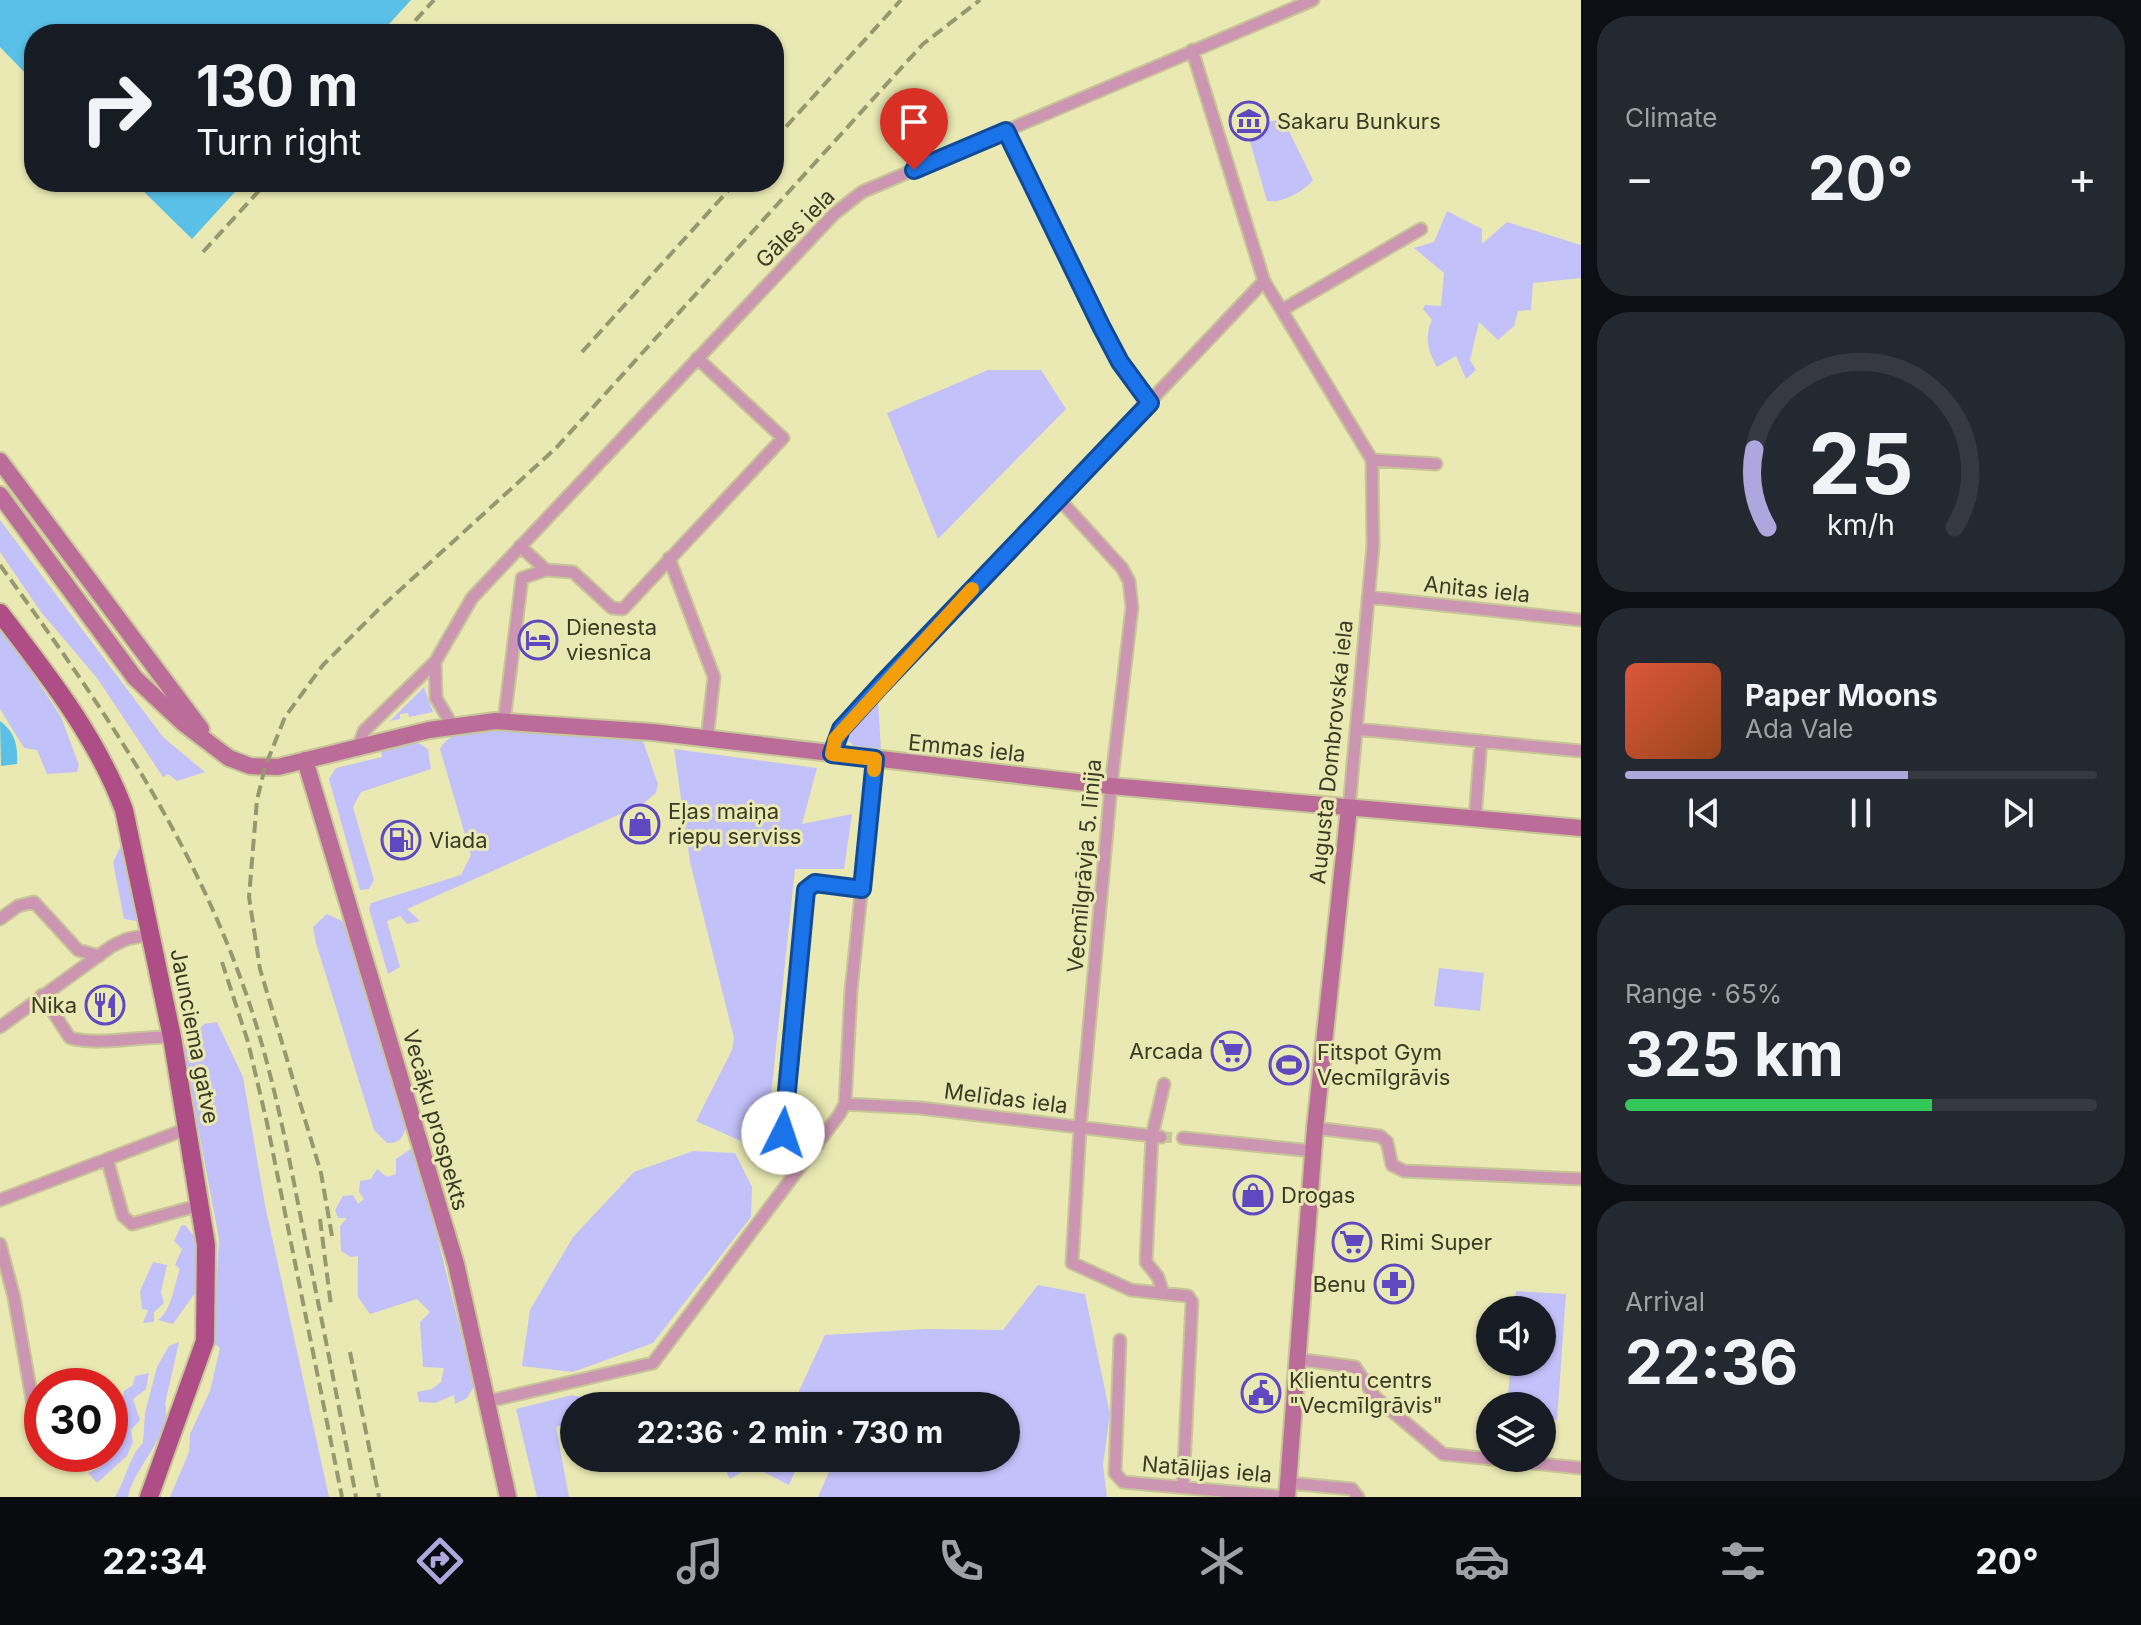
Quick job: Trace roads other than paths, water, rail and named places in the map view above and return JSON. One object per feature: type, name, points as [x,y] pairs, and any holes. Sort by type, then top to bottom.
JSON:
[{"type":"main road","points":[[0,461],[212,743]]},
{"type":"main road","name":"Emmas iela","points":[[0,495],[135,678],[183,723],[229,758],[250,766],[278,767],[452,725],[504,721],[707,739],[1111,786],[1581,828]]},
{"type":"main road","name":"Jaunciema gatve","points":[[0,613],[59,693],[105,766],[129,826],[189,1128],[206,1245],[205,1341],[149,1497]]},
{"type":"main road","name":"Vecāķu prospekts","points":[[305,760],[456,1264],[508,1497]]},
{"type":"main road","name":"Augusta Dombrovska iela","points":[[1287,1492],[1315,1128],[1349,808]]},
{"type":"street","name":"Gāles iela","points":[[359,745],[364,731],[435,662],[472,598],[834,214],[862,192],[1313,0]]},
{"type":"street","points":[[1192,50],[1264,281],[1372,460],[1436,464]]},
{"type":"street","points":[[1006,131],[1120,362],[1150,403]]},
{"type":"street","points":[[1282,310],[1421,229]]},
{"type":"street","points":[[832,754],[835,739],[851,718],[1264,281]]},
{"type":"street","points":[[504,721],[522,578],[546,570],[573,572],[612,608],[623,609],[783,438],[697,358]]},
{"type":"street","name":"Augusta Dombrovska iela","points":[[1349,808],[1373,546],[1372,460]]},
{"type":"street","name":"Vecmīlgrāvja 5. līnija","points":[[1059,499],[1105,545],[1129,581],[1132,607],[1111,786],[1080,1128],[1072,1263],[1131,1290],[1163,1293]]},
{"type":"street","points":[[520,546],[546,570]]},
{"type":"street","points":[[669,558],[714,677],[707,739]]},
{"type":"street","name":"Anitas iela","points":[[1368,597],[1581,620]]},
{"type":"street","points":[[435,662],[436,698],[452,725]]},
{"type":"street","points":[[1356,729],[1581,751]]},
{"type":"street","points":[[1475,818],[1481,741]]},
{"type":"street","points":[[489,1401],[653,1363],[845,1104],[875,759]]},
{"type":"street","points":[[818,1144],[788,1139],[783,1133],[804,897],[808,886],[815,883],[862,889]]},
{"type":"street","points":[[0,919],[18,906],[34,902],[78,950],[99,956]]},
{"type":"street","points":[[0,1027],[99,956],[127,939],[152,934]]},
{"type":"street","points":[[42,995],[70,1038],[91,1043],[131,1036],[172,1037]]},
{"type":"street","points":[[1164,1084],[1146,1262],[1158,1277],[1163,1293],[1188,1296],[1192,1302],[1183,1487]]},
{"type":"street","name":"Melīdas iela","points":[[845,1104],[920,1108],[1157,1136]]},
{"type":"street","points":[[0,1200],[189,1128]]},
{"type":"street","points":[[1315,1128],[1380,1136],[1387,1142],[1392,1165],[1404,1171],[1581,1179]]},
{"type":"street","points":[[1183,1138],[1313,1151]]},
{"type":"street","points":[[107,1159],[123,1216],[132,1224],[200,1205]]},
{"type":"street","points":[[0,1244],[14,1297],[27,1368]]},
{"type":"street","name":"Natālijas iela","points":[[1120,1340],[1115,1473],[1123,1482],[1151,1491],[1183,1487],[1287,1492],[1352,1489],[1358,1497]]},
{"type":"street","points":[[1297,1359],[1355,1367],[1375,1397],[1428,1446],[1443,1454],[1581,1468]]},
{"type":"tunnel","points":[[1161,1137],[1183,1138]]},
{"type":"railway","points":[[412,24],[434,0]]},
{"type":"railway","points":[[784,129],[901,0]]},
{"type":"railway","points":[[332,1236],[321,1173],[260,969],[249,897],[257,800],[265,767],[285,717],[323,665],[378,610],[556,448],[923,44],[980,0]]},
{"type":"railway","points":[[203,252],[258,192]]},
{"type":"railway","points":[[582,352],[727,192]]},
{"type":"railway","points":[[0,565],[68,660],[132,758],[188,859],[214,911],[236,966],[257,1029],[282,1126],[356,1497]]},
{"type":"railway","points":[[222,962],[248,1042],[267,1123],[342,1497]]},
{"type":"railway","points":[[320,1219],[331,1306]]},
{"type":"railway","points":[[350,1352],[379,1497]]},
{"type":"place","name":"Sakaru Bunkurs","points":[[1249,121]]},
{"type":"place","name":"Dienesta viesnīca","points":[[538,640]]},
{"type":"place","name":"Eļas maiņa riepu serviss","points":[[640,824]]},
{"type":"place","name":"Viada","points":[[401,840]]},
{"type":"place","name":"Nika","points":[[105,1005]]},
{"type":"place","name":"Arcada","points":[[1231,1051]]},
{"type":"place","name":"Fitspot Gym Vecmīlgrāvis","points":[[1289,1065]]},
{"type":"place","name":"Drogas","points":[[1253,1195]]},
{"type":"place","name":"Rimi Super","points":[[1352,1242]]},
{"type":"place","name":"Benu","points":[[1394,1284]]},
{"type":"place","name":"Klientu centrs \"Vecmīlgrāvis\"","points":[[1261,1393]]}]
